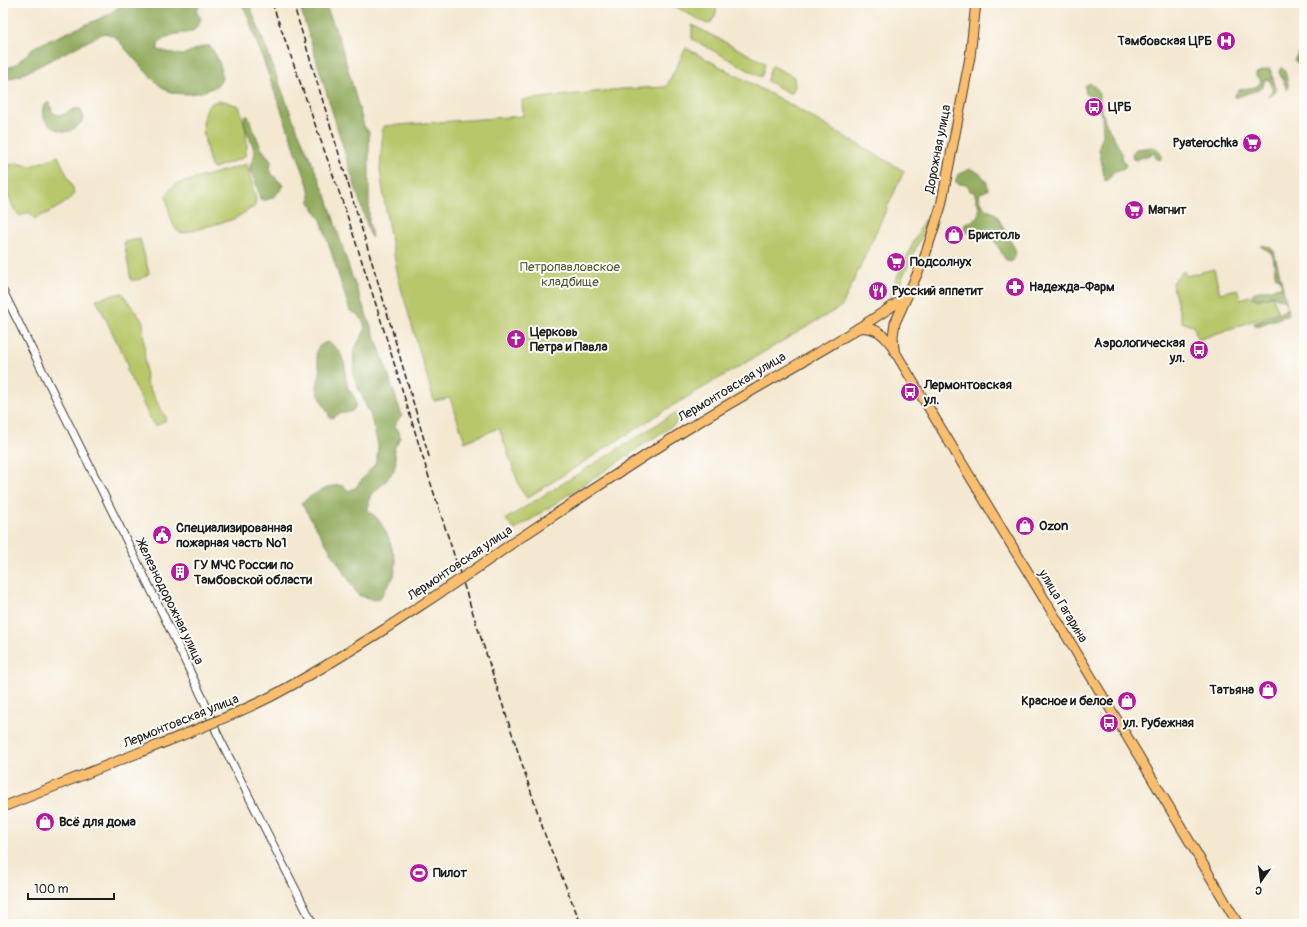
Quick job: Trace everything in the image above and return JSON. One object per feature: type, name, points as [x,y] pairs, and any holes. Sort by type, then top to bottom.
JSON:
[{"type":"main road","name":"Дорожная улица","points":[[907,296],[924,258],[942,200],[970,56],[976,3]]},
{"type":"main road","name":"Лермонтовская улица","points":[[3,807],[222,720],[265,700],[304,678],[351,651],[424,604],[591,490],[694,424],[858,328],[907,296]]},
{"type":"main road","points":[[894,350],[893,336],[895,324],[907,296]]},
{"type":"main road","name":"улица Гагарина","points":[[858,328],[866,327],[878,331],[888,340],[983,500],[1139,755],[1238,924]]},
{"type":"street","name":"Железнодорожная улица","points":[[3,291],[158,604],[204,701],[217,733],[313,924]]},
{"type":"green space","points":[[124,3],[203,3],[198,7],[197,13],[201,18],[196,28],[193,31],[168,37],[158,44],[158,50],[182,55],[204,46],[210,46],[218,59],[221,70],[222,79],[219,84],[205,91],[195,93],[178,94],[168,91],[148,74],[115,37],[104,33],[21,75],[8,79],[3,75],[6,69],[16,64],[36,46],[108,15]]},
{"type":"green space","points":[[241,3],[249,3],[292,117],[326,195],[350,271],[382,356],[402,416],[397,421],[395,426],[399,431],[400,437],[394,449],[396,461],[394,470],[386,481],[370,496],[368,510],[379,520],[389,538],[396,563],[394,576],[380,598],[374,600],[358,595],[301,503],[328,487],[338,485],[349,491],[357,487],[375,464],[378,445],[371,417],[353,376],[354,350],[365,330],[359,316],[350,311],[321,220],[310,202],[308,185],[246,12]]},
{"type":"green space","points":[[299,3],[325,3],[340,41],[364,126],[369,132],[369,221],[371,238]]},
{"type":"green space","points":[[669,3],[718,3],[715,16],[711,23],[707,24]]},
{"type":"green space","points":[[692,25],[765,63],[761,77],[692,39]]},
{"type":"green space","name":"Петропавловское кладбище","points":[[686,48],[789,104],[904,171],[842,306],[667,409],[527,498],[521,490],[499,428],[465,442],[450,398],[434,401],[399,281],[388,224],[380,170],[383,126],[523,116],[522,100],[622,89],[666,87]]},
{"type":"green space","points":[[1304,52],[1304,61],[1300,63],[1294,60],[1298,54]]},
{"type":"green space","points":[[773,66],[794,77],[795,86],[792,93],[789,93],[767,81],[771,67]]},
{"type":"green space","points":[[1281,67],[1285,71],[1289,88],[1287,90],[1279,72]]},
{"type":"green space","points":[[1270,69],[1276,92],[1269,97],[1268,95],[1272,91],[1272,87],[1270,81],[1267,79],[1264,81],[1263,87],[1260,89],[1235,98],[1234,97],[1238,91],[1257,86],[1261,81],[1256,76],[1256,73]]},
{"type":"green space","points":[[1090,83],[1098,90],[1104,119],[1116,140],[1122,153],[1121,158],[1126,165],[1124,168],[1113,172],[1108,180],[1105,181],[1099,149],[1103,135],[1102,115],[1096,103],[1086,94],[1085,86]]},
{"type":"green space","points":[[224,101],[239,106],[243,117],[247,148],[246,154],[243,158],[214,168],[211,167],[204,138],[204,116],[207,108],[214,102]]},
{"type":"green space","points":[[47,103],[50,103],[52,112],[61,115],[73,109],[81,109],[83,116],[82,122],[68,132],[63,132],[56,129],[46,122],[43,117],[43,107]]},
{"type":"green space","points":[[245,115],[248,116],[261,148],[270,159],[272,174],[283,187],[276,195],[267,200],[260,199],[257,186],[250,170],[255,154],[246,130],[244,120]]},
{"type":"green space","points":[[1157,148],[1161,154],[1162,158],[1159,160],[1156,158],[1154,153],[1136,160],[1133,159],[1132,154],[1136,149]]},
{"type":"green space","points":[[58,156],[73,188],[74,192],[72,197],[60,206],[35,219],[29,212],[20,216],[15,211],[3,185],[3,167],[17,163],[31,166]]},
{"type":"green space","points":[[247,164],[256,200],[255,206],[234,219],[184,233],[180,233],[177,230],[170,216],[166,196],[172,187],[177,184]]},
{"type":"green space","points":[[970,169],[980,174],[987,183],[988,190],[980,193],[979,198],[985,209],[996,214],[1015,249],[1016,253],[1011,262],[1006,260],[996,243],[986,233],[968,233],[964,228],[965,224],[979,217],[979,207],[974,192],[970,191],[968,185],[958,184],[955,181],[958,175]]},
{"type":"green space","points":[[924,220],[927,221],[927,224],[894,296],[892,297],[889,294]]},
{"type":"green space","points":[[140,239],[149,273],[141,279],[131,280],[124,242]]},
{"type":"green space","points":[[1262,245],[1270,247],[1274,251],[1289,315],[1257,326],[1254,323],[1284,311],[1287,307],[1284,299],[1277,298],[1273,295],[1259,299],[1253,297],[1252,294],[1254,293],[1282,286],[1279,278],[1276,277],[1272,254],[1261,247]]},
{"type":"green space","points":[[1214,269],[1220,293],[1237,289],[1240,299],[1250,296],[1257,300],[1273,296],[1278,312],[1198,340],[1194,327],[1182,322],[1172,283],[1184,271],[1186,276]]},
{"type":"green space","points":[[122,293],[143,322],[146,382],[166,418],[165,421],[158,425],[154,425],[152,422],[126,369],[128,365],[96,299]]},
{"type":"green space","points":[[327,342],[338,350],[344,361],[348,388],[356,402],[352,411],[330,418],[317,389],[320,369],[316,352],[321,345]]},
{"type":"green space","points":[[675,413],[680,415],[681,420],[515,530],[506,519]]},
{"type":"railway","points":[[272,3],[344,206],[431,484],[545,835],[581,924]]},
{"type":"railway","points":[[293,3],[381,292],[430,460]]},
{"type":"place","name":"Тамбовская ЦРБ","points":[[1226,41]]},
{"type":"place","name":"ЦРБ","points":[[1094,107]]},
{"type":"place","name":"Pyaterochka","points":[[1252,143]]},
{"type":"place","name":"Магнит","points":[[1134,210]]},
{"type":"place","name":"Бристоль","points":[[954,235]]},
{"type":"place","name":"Подсолнух","points":[[896,262]]},
{"type":"place","name":"Надежда-Фарм","points":[[1015,287]]},
{"type":"place","name":"Русский аппетит","points":[[878,291]]},
{"type":"place","name":"Церковь Петра и Павла","points":[[516,339]]},
{"type":"place","name":"Аэрологическая ул.","points":[[1199,350]]},
{"type":"place","name":"Лермонтовская ул.","points":[[910,392]]},
{"type":"place","name":"Ozon","points":[[1025,526]]},
{"type":"place","name":"Специализированная пожарная часть №1","points":[[162,535]]},
{"type":"place","name":"ГУ МЧС России по Тамбовской области","points":[[180,572]]},
{"type":"place","name":"Татьяна","points":[[1268,690]]},
{"type":"place","name":"Красное и белое","points":[[1127,701]]},
{"type":"place","name":"ул. Рубежная","points":[[1109,723]]},
{"type":"place","name":"Всё для дома","points":[[45,822]]},
{"type":"place","name":"Пилот","points":[[419,873]]}]
